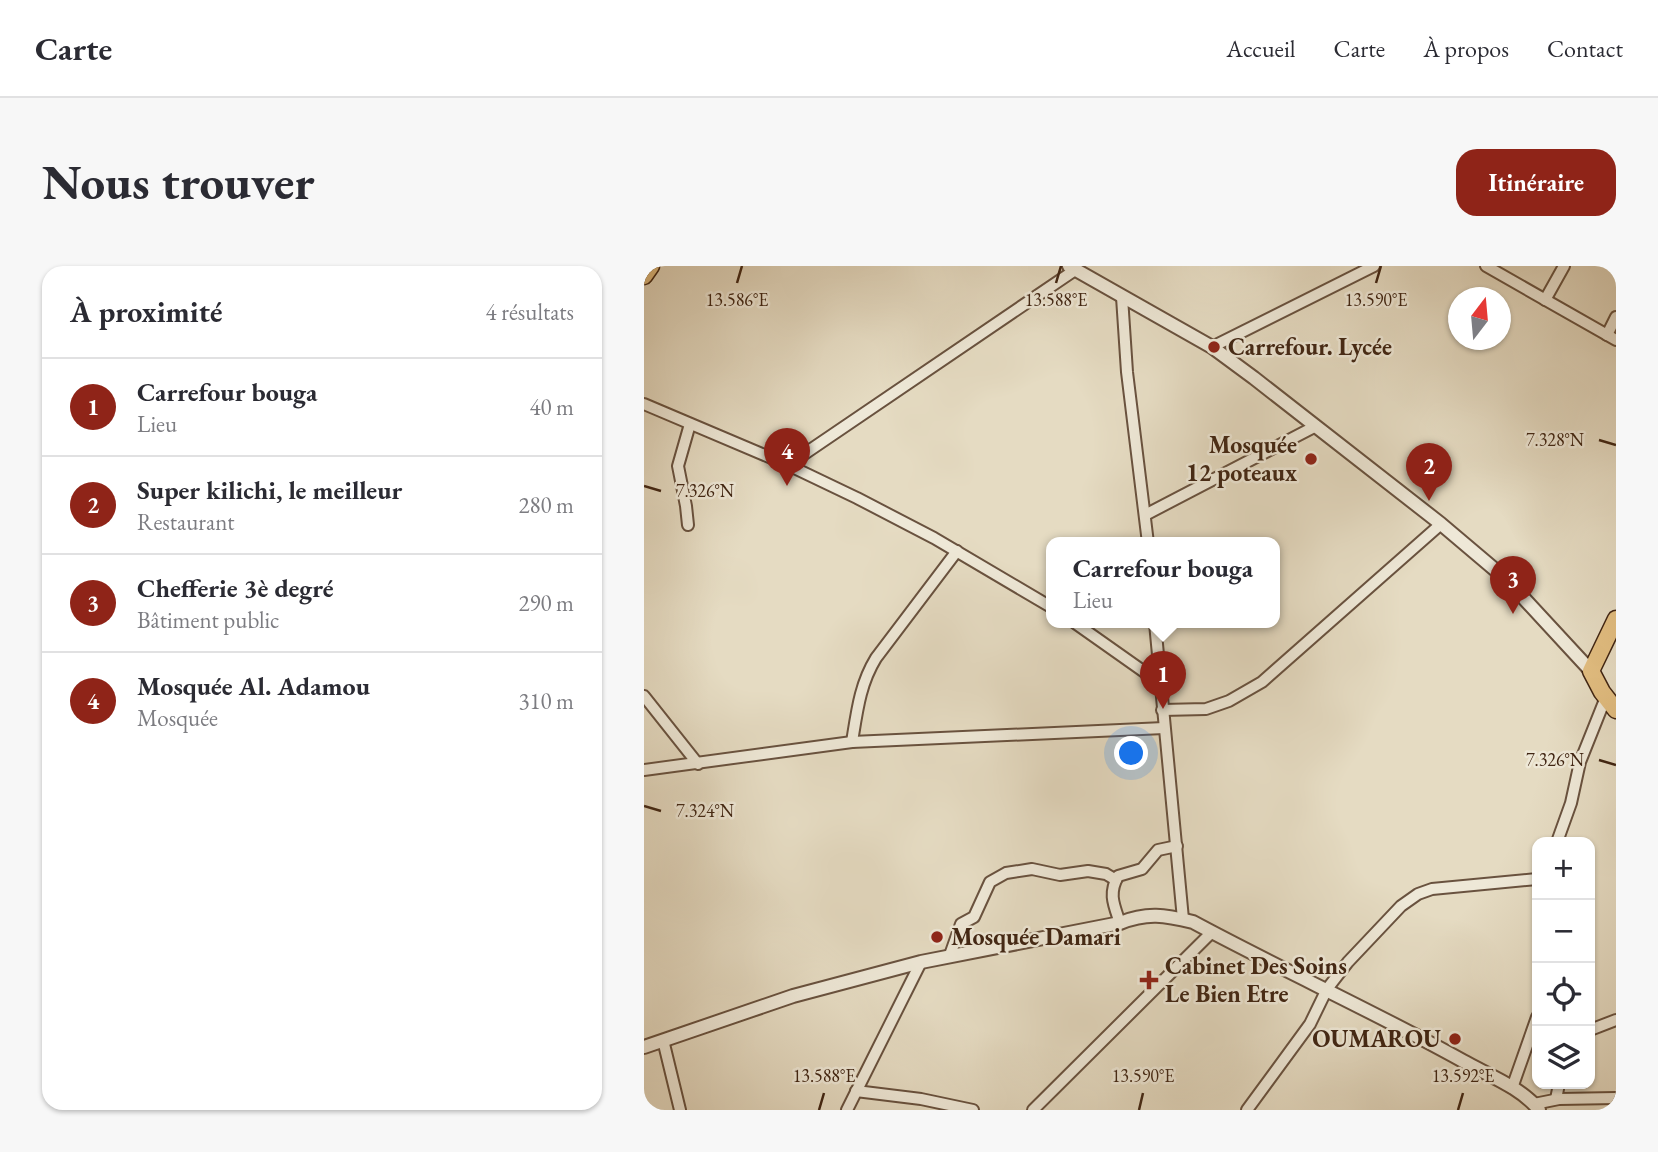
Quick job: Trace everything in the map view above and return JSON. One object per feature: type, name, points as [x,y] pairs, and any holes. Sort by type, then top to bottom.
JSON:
[{"type":"main road","points":[[644,276],[651,266]]},
{"type":"main road","points":[[1611,704],[1591,671],[1616,619]]},
{"type":"street","points":[[1212,347],[1374,266]]},
{"type":"street","points":[[1486,266],[1612,338],[1616,317]]},
{"type":"street","points":[[1545,300],[1564,266]]},
{"type":"street","points":[[788,464],[1073,267],[1212,347],[1316,426],[1506,579],[1591,671]]},
{"type":"street","points":[[1122,297],[1127,372],[1146,537]]},
{"type":"street","points":[[644,404],[788,464],[957,551],[1046,604]]},
{"type":"street","points":[[688,525],[687,506],[678,466],[690,424]]},
{"type":"street","points":[[1144,515],[1316,426]]},
{"type":"street","points":[[1162,710],[1206,709],[1229,701],[1262,682],[1441,524]]},
{"type":"street","points":[[852,742],[865,676],[957,551]]},
{"type":"street","points":[[1082,628],[1160,683]]},
{"type":"street","points":[[1155,628],[1183,919]]},
{"type":"street","points":[[644,696],[698,764]]},
{"type":"street","points":[[1559,837],[1571,803],[1580,762],[1611,704]]},
{"type":"street","points":[[644,770],[852,742],[1164,727]]},
{"type":"street","points":[[1120,923],[1112,897],[1112,886],[1116,880],[1124,873],[1142,869],[1158,850],[1177,846]]},
{"type":"street","points":[[950,956],[961,925],[974,917],[990,883],[1000,876],[1032,869],[1059,875],[1088,871],[1106,874],[1116,880]]},
{"type":"street","points":[[1247,1110],[1310,1024],[1327,989],[1348,962],[1401,906],[1418,894],[1432,889],[1532,879]]},
{"type":"street","points":[[644,1046],[793,996],[921,962],[1120,923],[1139,915],[1163,916],[1183,919],[1327,989],[1512,1088],[1537,1107],[1556,1099],[1616,1098]]},
{"type":"street","points":[[1033,1110],[1212,932]]},
{"type":"street","points":[[847,1110],[921,962]]},
{"type":"street","points":[[1595,1028],[1616,1020]]},
{"type":"street","points":[[1512,1088],[1534,1026]]},
{"type":"street","points":[[663,1040],[680,1110]]},
{"type":"street","points":[[1556,1099],[1558,1089]]},
{"type":"street","points":[[856,1091],[921,1099],[972,1110]]},
{"type":"place","name":"Carrefour. Lycée","points":[[1214,347]]},
{"type":"place","name":"Mosquée 12 poteaux","points":[[1311,459]]},
{"type":"place","name":"Mosquée Al. Adamou","points":[[787,486]]},
{"type":"place","name":"Super kilichi, le meilleur","points":[[1429,501]]},
{"type":"place","name":"Chefferie 3è degré","points":[[1513,614]]},
{"type":"place","name":"Carrefour bouga","points":[[1163,709]]},
{"type":"place","name":"Mosquée Damari","points":[[937,937]]},
{"type":"place","name":"Cabinet Des Soins Le Bien Etre","points":[[1149,980]]},
{"type":"place","name":"OUMAROU","points":[[1455,1039]]}]
